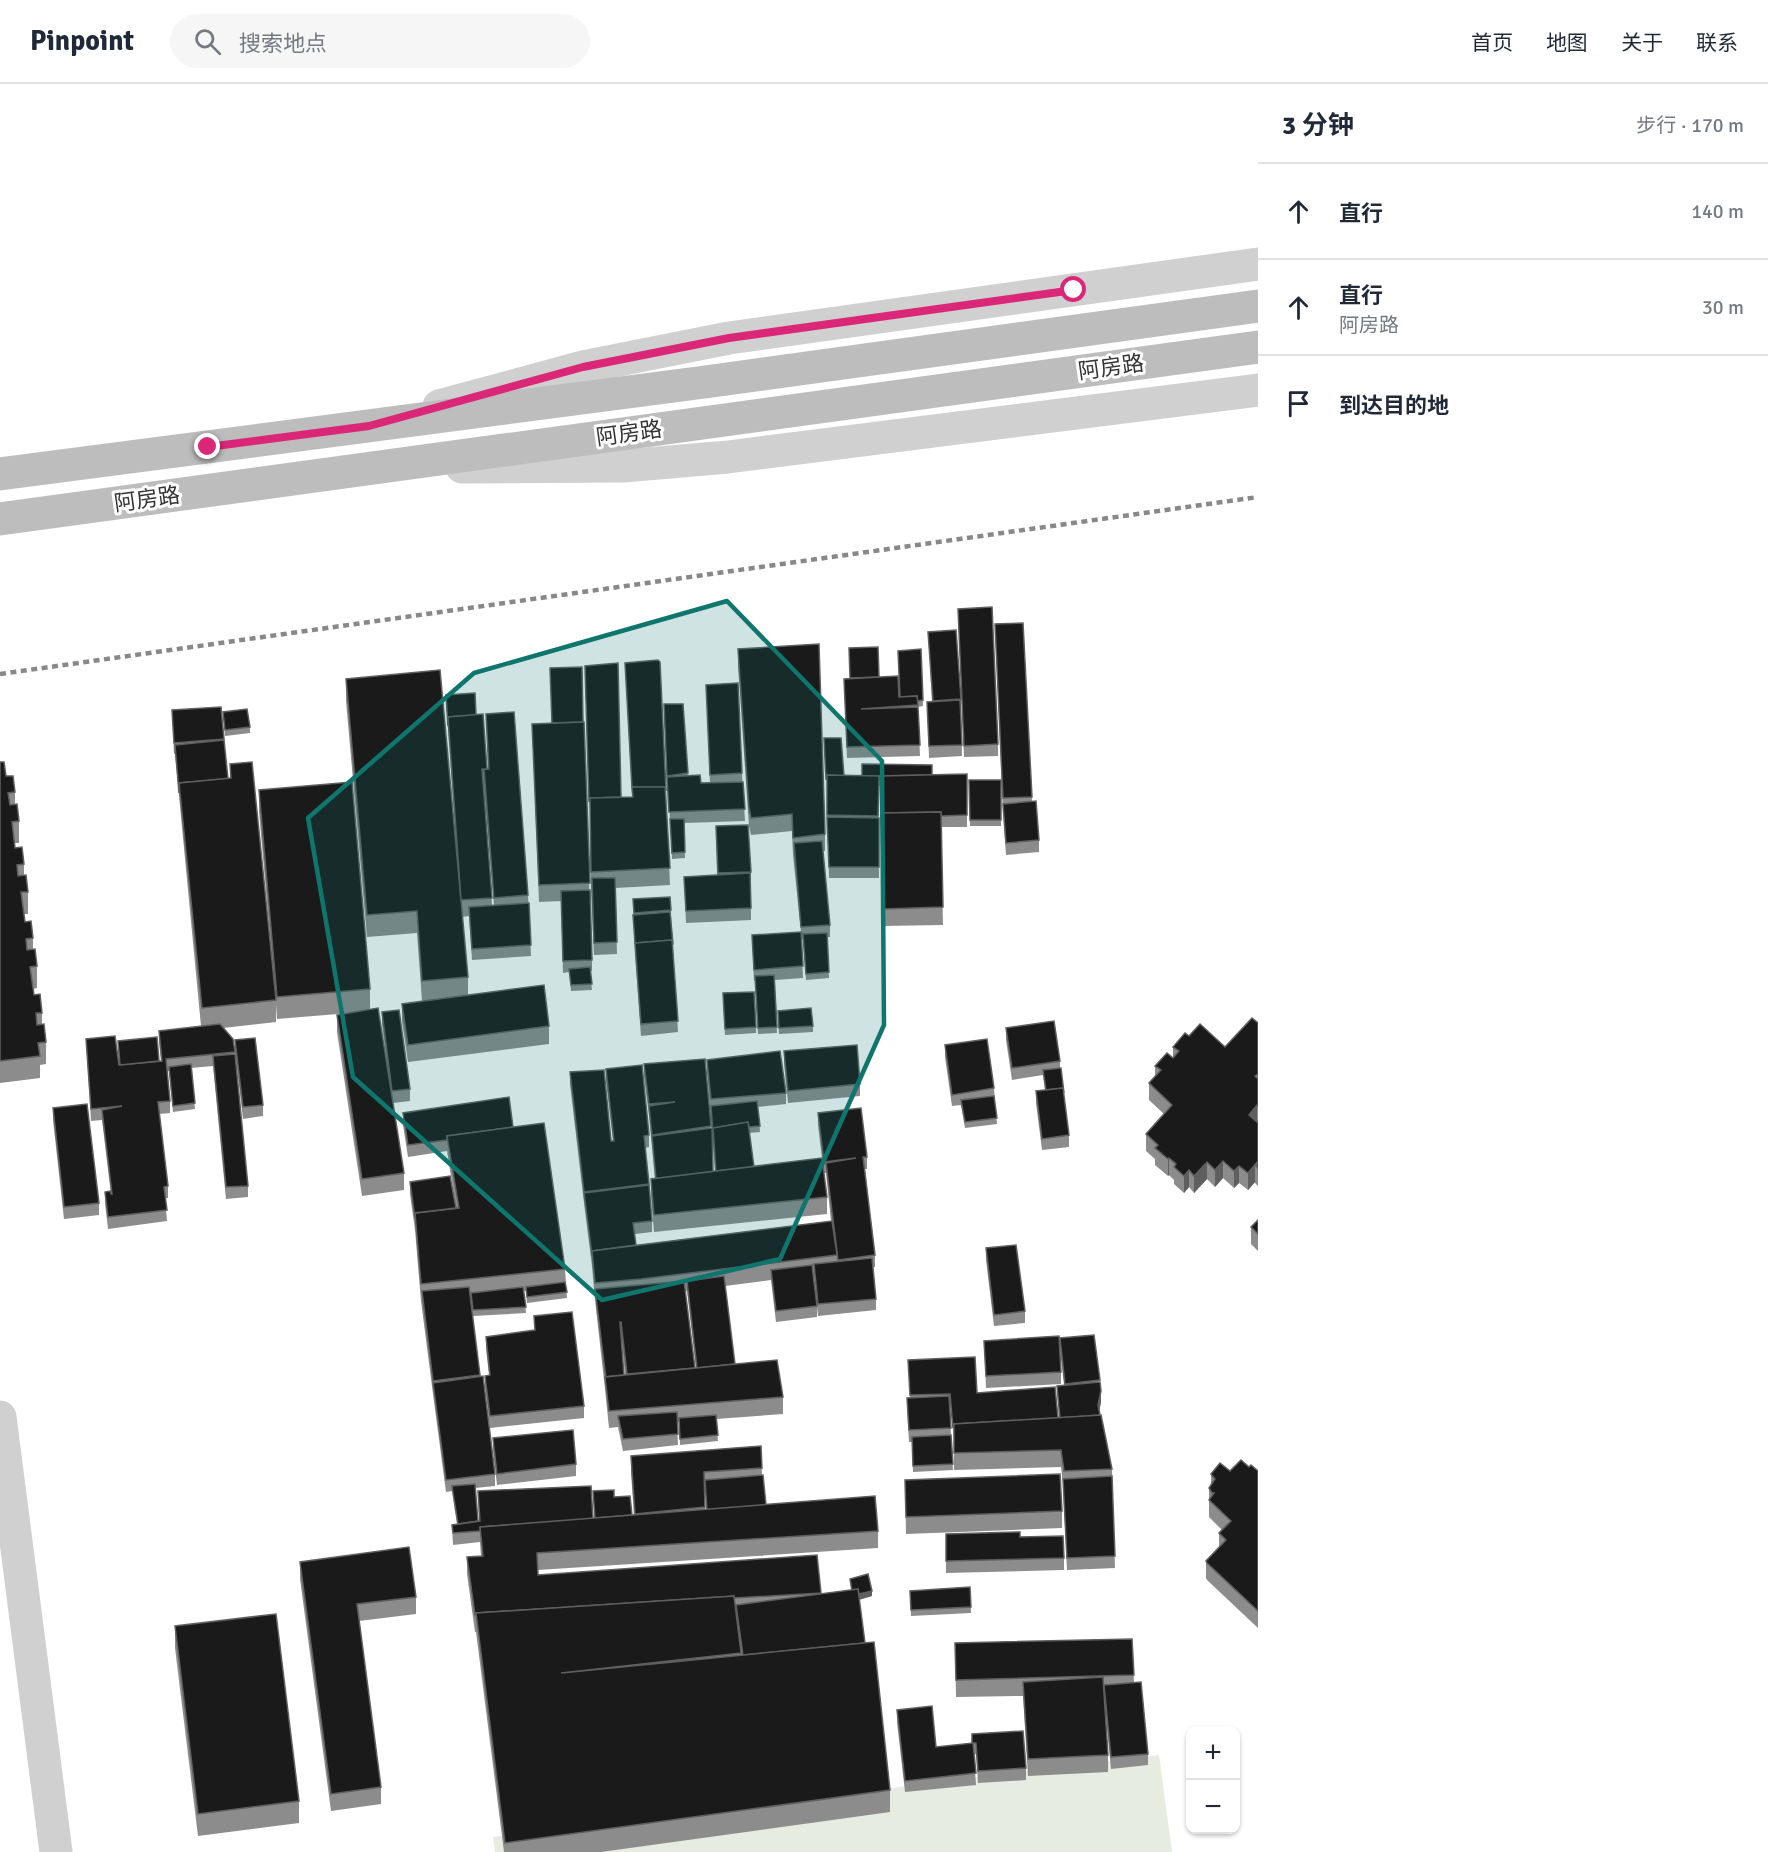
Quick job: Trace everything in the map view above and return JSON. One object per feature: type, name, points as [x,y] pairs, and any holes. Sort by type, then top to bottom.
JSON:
[{"type":"main road","name":"阿房路","points":[[0,474],[705,382],[1258,306]]},
{"type":"main road","name":"阿房路","points":[[0,519],[1258,347]]},
{"type":"street","points":[[369,426],[583,367],[729,338],[1258,264]]},
{"type":"street","points":[[376,467],[623,466],[728,458],[1258,390]]},
{"type":"street","points":[[0,1417],[56,1852]]},
{"type":"highlighted area","points":[[727,601],[882,761],[884,1025],[780,1259],[602,1300],[353,1077],[308,818],[474,673]]},
{"type":"shaded area","points":[[1159,1755],[1172,1852],[495,1852],[493,1837]]},
{"type":"building","points":[[992,607],[998,744],[964,746],[958,609]]},
{"type":"building","points":[[1023,623],[1032,797],[1003,798],[995,624]]},
{"type":"building","points":[[956,630],[961,699],[933,701],[928,632]]},
{"type":"building","points":[[819,644],[825,834],[793,838],[792,814],[751,818],[738,649]]},
{"type":"building","points":[[878,647],[879,677],[850,678],[849,648]]},
{"type":"building","points":[[921,649],[923,700],[917,701],[917,696],[900,697],[898,651]]},
{"type":"building","points":[[658,660],[660,662],[666,791],[665,787],[632,787],[625,663]]},
{"type":"building","points":[[618,663],[621,797],[590,798],[589,802],[585,666]]},
{"type":"building","points":[[582,667],[583,722],[552,723],[550,668]]},
{"type":"building","points":[[440,670],[468,977],[422,981],[417,911],[367,915],[346,679]]},
{"type":"building","points":[[898,676],[899,697],[917,696],[918,705],[861,709],[918,707],[920,745],[847,747],[844,679]]},
{"type":"building","points":[[738,683],[742,773],[710,775],[706,685]]},
{"type":"building","points":[[475,693],[476,715],[448,717],[448,726],[446,695]]},
{"type":"building","points":[[960,700],[962,745],[929,746],[927,702]]},
{"type":"building","points":[[664,704],[683,704],[688,773],[667,776]]},
{"type":"building","points":[[221,707],[224,739],[174,743],[172,710]]},
{"type":"building","points":[[247,709],[250,727],[225,730],[223,712]]},
{"type":"building","points":[[514,712],[528,895],[494,898],[484,769],[489,769],[486,714]]},
{"type":"building","points":[[483,714],[487,769],[482,769],[492,898],[461,900],[448,717]]},
{"type":"building","points":[[584,722],[590,883],[539,885],[532,724]]},
{"type":"building","points":[[824,738],[841,738],[844,776],[827,775],[826,780]]},
{"type":"building","points":[[224,740],[228,779],[179,783],[179,793],[175,745]]},
{"type":"building","points":[[0,762],[4,762],[6,776],[13,776],[15,792],[8,793],[10,805],[17,804],[19,821],[12,822],[15,848],[22,847],[24,864],[17,865],[18,876],[26,875],[28,892],[21,892],[25,922],[31,921],[33,938],[26,939],[27,950],[35,949],[37,966],[30,967],[34,995],[40,994],[42,1013],[36,1013],[37,1025],[44,1024],[46,1042],[38,1043],[40,1056],[0,1061]]},
{"type":"building","points":[[252,762],[276,1000],[202,1008],[179,783],[231,778],[230,764]]},
{"type":"building","points":[[862,764],[932,765],[932,775],[880,776],[879,780],[879,776],[862,776]]},
{"type":"building","points":[[967,774],[967,815],[941,816],[941,812],[881,813],[881,817],[880,776]]},
{"type":"building","points":[[700,775],[701,783],[743,782],[745,809],[669,812],[667,777]]},
{"type":"building","points":[[827,775],[879,776],[878,816],[827,815]]},
{"type":"building","points":[[969,780],[1001,780],[1001,820],[970,820]]},
{"type":"building","points":[[352,782],[370,989],[277,997],[259,790]]},
{"type":"building","points":[[632,787],[665,787],[670,868],[591,872],[590,798],[633,797]]},
{"type":"building","points":[[1036,801],[1039,840],[1006,843],[1003,804]]},
{"type":"building","points":[[941,812],[943,907],[883,909],[881,813]]},
{"type":"building","points":[[827,817],[879,818],[879,867],[829,867]]},
{"type":"building","points":[[670,819],[684,819],[685,852],[672,853]]},
{"type":"building","points":[[748,825],[751,872],[718,873],[716,826]]},
{"type":"building","points":[[822,841],[830,925],[801,927],[794,843]]},
{"type":"building","points":[[750,873],[751,908],[686,911],[684,877]]},
{"type":"building","points":[[592,878],[615,878],[617,942],[594,943]]},
{"type":"building","points":[[590,890],[592,960],[563,961],[561,891]]},
{"type":"building","points":[[670,897],[671,910],[634,913],[633,899]]},
{"type":"building","points":[[529,903],[531,945],[472,949],[469,907]]},
{"type":"building","points":[[670,912],[673,944],[672,940],[635,943],[633,915]]},
{"type":"building","points":[[801,932],[803,966],[754,970],[752,935]]},
{"type":"building","points":[[827,933],[829,972],[806,974],[803,934]]},
{"type":"building","points":[[672,940],[678,1021],[641,1024],[635,943]]},
{"type":"building","points":[[590,967],[592,984],[571,985],[569,969]]},
{"type":"building","points":[[774,975],[777,1027],[758,1028],[755,976]]},
{"type":"building","points":[[544,985],[549,1026],[408,1045],[402,1004]]},
{"type":"building","points":[[754,992],[756,1027],[725,1029],[723,993]]},
{"type":"building","points":[[378,1008],[404,1173],[362,1179],[337,1015]]},
{"type":"building","points":[[811,1008],[813,1026],[779,1028],[778,1011]]},
{"type":"building","points":[[399,1010],[410,1089],[392,1091],[382,1012]]},
{"type":"building","points":[[1252,1018],[1258,1023],[1258,1074],[1255,1076],[1258,1079],[1258,1106],[1249,1115],[1258,1123],[1258,1161],[1248,1173],[1239,1166],[1234,1171],[1223,1161],[1215,1170],[1207,1162],[1194,1176],[1189,1170],[1184,1176],[1174,1167],[1176,1164],[1155,1148],[1158,1145],[1146,1134],[1172,1105],[1149,1083],[1161,1070],[1155,1066],[1167,1053],[1173,1058],[1179,1051],[1173,1047],[1185,1033],[1189,1036],[1200,1024],[1225,1047]]},
{"type":"building","points":[[1054,1021],[1060,1061],[1012,1068],[1006,1028]]},
{"type":"building","points":[[220,1024],[233,1039],[235,1052],[166,1059],[170,1101],[158,1102],[168,1186],[164,1187],[167,1210],[108,1217],[105,1192],[110,1191],[112,1194],[102,1110],[122,1106],[91,1109],[86,1039],[115,1036],[119,1065],[162,1061],[159,1031]]},
{"type":"building","points":[[157,1037],[159,1061],[120,1065],[118,1041]]},
{"type":"building","points":[[255,1038],[263,1105],[243,1107],[235,1040]]},
{"type":"building","points":[[987,1039],[994,1088],[952,1095],[945,1045]]},
{"type":"building","points":[[857,1045],[860,1084],[788,1091],[784,1051]]},
{"type":"building","points":[[780,1051],[786,1093],[711,1099],[707,1060]]},
{"type":"building","points":[[235,1054],[248,1186],[226,1187],[213,1056]]},
{"type":"building","points":[[705,1059],[711,1126],[652,1135],[649,1106],[675,1102],[649,1104],[644,1064]]},
{"type":"building","points":[[191,1064],[195,1103],[173,1106],[169,1067]]},
{"type":"building","points":[[642,1065],[649,1135],[644,1136],[649,1184],[584,1192],[570,1072],[604,1070],[611,1141],[614,1141],[606,1069]]},
{"type":"building","points":[[1061,1068],[1064,1093],[1063,1088],[1046,1090],[1043,1070]]},
{"type":"building","points":[[1063,1088],[1069,1135],[1042,1139],[1036,1091]]},
{"type":"building","points":[[994,1096],[997,1118],[965,1122],[961,1100]]},
{"type":"building","points":[[509,1097],[513,1127],[447,1136],[447,1140],[408,1145],[403,1113]]},
{"type":"building","points":[[757,1101],[760,1126],[749,1127],[748,1122],[713,1128],[713,1133],[711,1106]]},
{"type":"building","points":[[87,1104],[99,1203],[64,1207],[53,1108]]},
{"type":"building","points":[[861,1108],[867,1157],[863,1157],[875,1255],[838,1260],[826,1163],[856,1158],[824,1162],[818,1113]]},
{"type":"building","points":[[748,1122],[754,1167],[716,1171],[713,1128]]},
{"type":"building","points":[[544,1123],[565,1269],[421,1284],[415,1213],[459,1208],[447,1136]]},
{"type":"building","points":[[712,1128],[713,1172],[656,1179],[652,1136]]},
{"type":"building","points":[[822,1158],[827,1197],[654,1215],[651,1179]]},
{"type":"building","points":[[450,1176],[456,1208],[415,1213],[415,1218],[410,1182]]},
{"type":"building","points":[[649,1185],[652,1221],[633,1223],[636,1245],[592,1251],[592,1255],[584,1193]]},
{"type":"building","points":[[1258,1220],[1258,1234],[1251,1227]]},
{"type":"building","points":[[832,1221],[837,1255],[595,1283],[592,1251]]},
{"type":"building","points":[[1016,1245],[1025,1311],[994,1315],[986,1248]]},
{"type":"building","points":[[872,1258],[876,1299],[818,1304],[814,1264]]},
{"type":"building","points":[[812,1265],[817,1306],[776,1311],[771,1270]]},
{"type":"building","points":[[724,1276],[735,1364],[697,1368],[687,1281]]},
{"type":"building","points":[[684,1281],[695,1368],[627,1374],[620,1322],[624,1375],[606,1377],[595,1289]]},
{"type":"building","points":[[565,1282],[567,1292],[527,1297],[526,1287]]},
{"type":"building","points":[[469,1287],[480,1375],[433,1381],[422,1291]]},
{"type":"building","points":[[523,1287],[526,1307],[473,1310],[471,1293]]},
{"type":"building","points":[[572,1312],[584,1406],[490,1416],[485,1376],[490,1375],[486,1337],[535,1330],[534,1316]]},
{"type":"building","points":[[1094,1335],[1100,1380],[1065,1384],[1060,1338]]},
{"type":"building","points":[[1059,1336],[1061,1372],[986,1376],[984,1341]]},
{"type":"building","points":[[975,1357],[977,1393],[1055,1387],[1058,1418],[954,1424],[953,1428],[950,1394],[910,1395],[908,1360]]},
{"type":"building","points":[[777,1360],[783,1397],[609,1411],[605,1377]]},
{"type":"building","points":[[483,1376],[495,1474],[446,1480],[433,1383]]},
{"type":"building","points":[[1100,1382],[1098,1405],[1100,1415],[1060,1418],[1057,1386]]},
{"type":"building","points":[[949,1396],[951,1428],[909,1430],[907,1398]]},
{"type":"building","points":[[677,1412],[678,1434],[623,1439],[618,1416]]},
{"type":"building","points":[[716,1415],[718,1435],[680,1439],[679,1418]]},
{"type":"building","points":[[1101,1415],[1112,1469],[1064,1471],[1061,1450],[954,1453],[954,1424]]},
{"type":"building","points":[[573,1430],[576,1464],[497,1474],[493,1438]]},
{"type":"building","points":[[951,1435],[953,1464],[913,1466],[912,1437]]},
{"type":"building","points":[[761,1446],[762,1468],[704,1472],[705,1507],[635,1514],[631,1456]]},
{"type":"building","points":[[1241,1460],[1258,1471],[1258,1611],[1206,1561],[1226,1540],[1219,1533],[1231,1521],[1209,1500],[1214,1493],[1209,1488],[1215,1479],[1211,1474],[1220,1463],[1230,1471]]},
{"type":"building","points":[[1060,1474],[1062,1511],[906,1517],[905,1480]]},
{"type":"building","points":[[763,1475],[766,1505],[707,1510],[705,1480]]},
{"type":"building","points":[[1112,1476],[1115,1556],[1067,1558],[1063,1479]]},
{"type":"building","points":[[475,1484],[478,1521],[458,1524],[452,1486]]},
{"type":"building","points":[[591,1486],[593,1519],[480,1527],[480,1531],[453,1533],[452,1525],[480,1521],[478,1491]]},
{"type":"building","points":[[614,1490],[614,1497],[630,1496],[632,1515],[595,1518],[593,1491]]},
{"type":"building","points":[[875,1496],[878,1531],[537,1553],[538,1575],[817,1555],[821,1593],[734,1598],[734,1596],[476,1613],[475,1615],[467,1557],[483,1556],[480,1527]]},
{"type":"building","points":[[1020,1532],[1020,1537],[1063,1536],[1064,1558],[946,1561],[946,1534]]},
{"type":"building","points":[[409,1547],[416,1597],[357,1604],[381,1787],[331,1794],[300,1562]]},
{"type":"building","points":[[868,1574],[872,1591],[859,1594],[858,1589],[852,1590],[850,1579]]},
{"type":"building","points":[[970,1587],[971,1607],[911,1610],[910,1591]]},
{"type":"building","points":[[858,1589],[865,1643],[743,1655],[736,1605]]},
{"type":"building","points":[[734,1596],[741,1653],[561,1673],[874,1642],[890,1790],[505,1843],[476,1613]]},
{"type":"building","points":[[276,1614],[299,1801],[198,1814],[175,1626]]},
{"type":"building","points":[[1132,1639],[1134,1675],[956,1680],[955,1643]]},
{"type":"building","points":[[1103,1677],[1108,1755],[1028,1759],[1023,1682]]},
{"type":"building","points":[[1141,1682],[1148,1754],[1111,1757],[1104,1685]]},
{"type":"building","points":[[932,1706],[936,1747],[973,1743],[976,1773],[905,1781],[897,1710]]},
{"type":"building","points":[[1023,1731],[1026,1768],[978,1771],[976,1743],[972,1743],[972,1734]]},
{"type":"railway","points":[[0,674],[1258,497]]},
{"type":"route","points":[[208,447],[369,426],[583,367],[729,338],[1074,290]]}]
